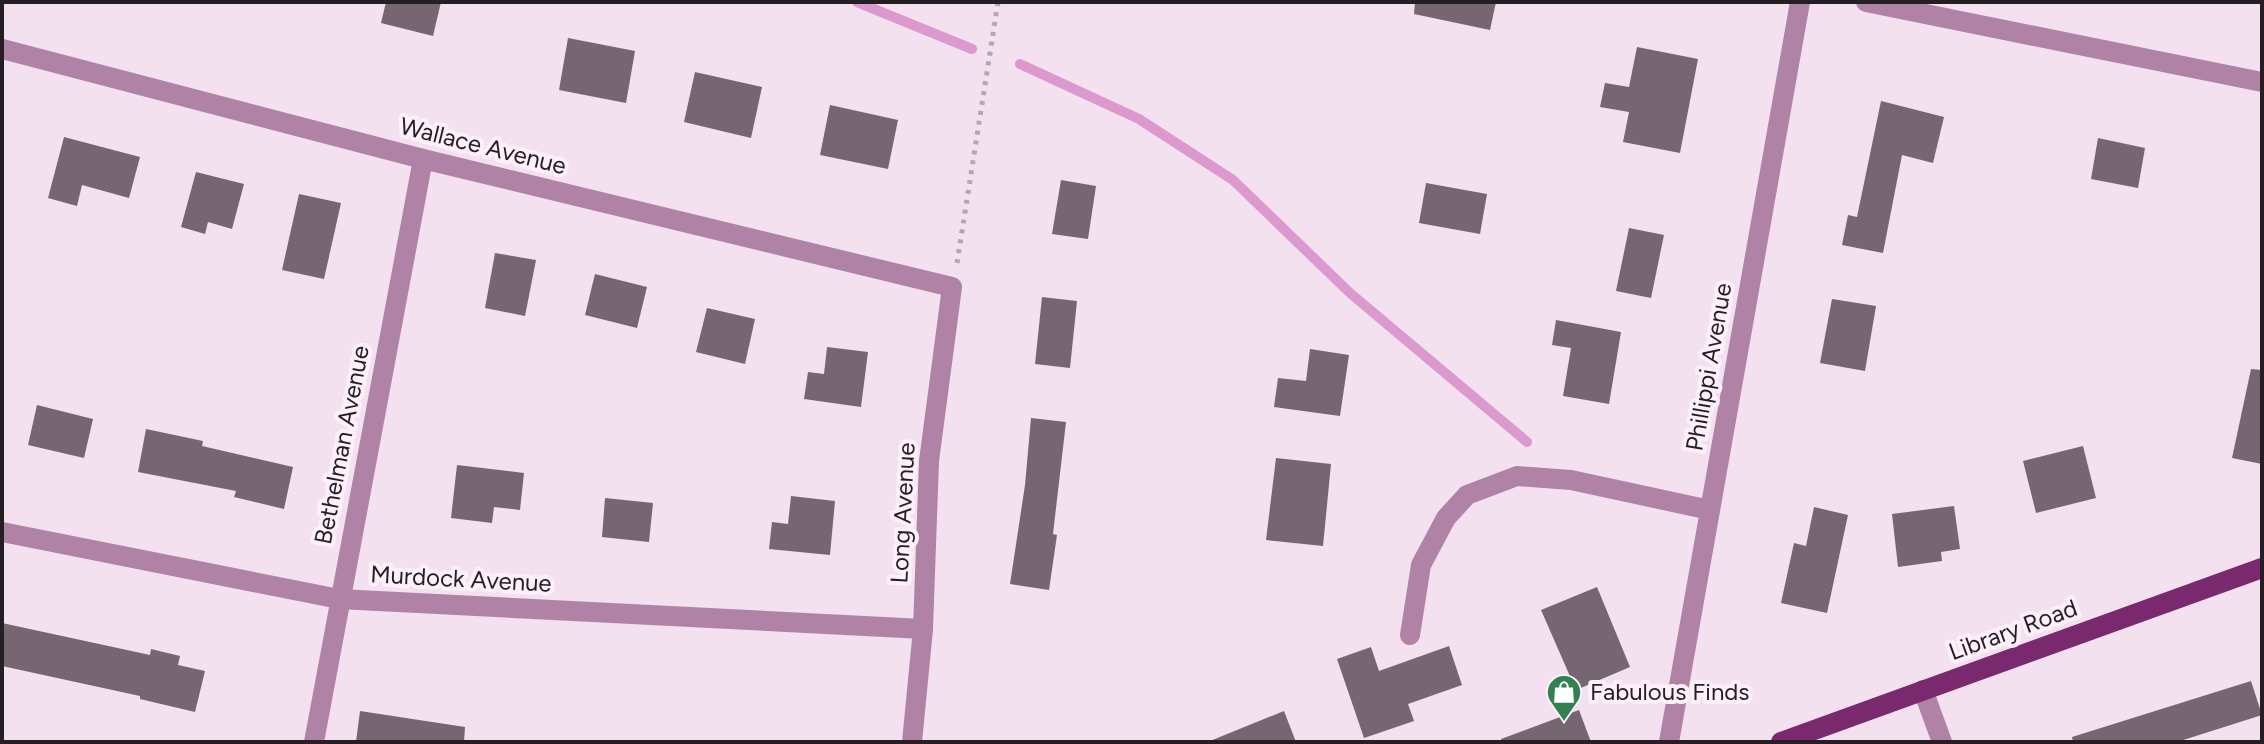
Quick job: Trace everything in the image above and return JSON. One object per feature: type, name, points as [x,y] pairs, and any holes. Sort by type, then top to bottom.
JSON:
[{"type":"main road","name":"Library Road","points":[[1781,742],[2262,568]]},
{"type":"street","name":"Phillippi Avenue","points":[[1669,742],[1800,2]]},
{"type":"street","points":[[1866,2],[2262,82]]},
{"type":"street","name":"Wallace Avenue","points":[[2,49],[423,159],[952,287]]},
{"type":"street","name":"Bethelman Avenue","points":[[314,742],[423,159]]},
{"type":"street","name":"Long Avenue","points":[[912,742],[923,629],[929,461],[952,287]]},
{"type":"street","points":[[1410,635],[1421,565],[1446,518],[1467,495],[1517,476],[1571,480],[1710,510]]},
{"type":"street","name":"Murdock Avenue","points":[[2,532],[339,599],[923,629]]},
{"type":"street","points":[[1923,690],[1942,742]]},
{"type":"path","points":[[952,287],[998,2]]},
{"type":"building","points":[[386,2],[441,2],[433,36],[381,23]]},
{"type":"building","points":[[1415,2],[1496,2],[1490,30],[1414,14]]},
{"type":"building","points":[[568,38],[635,51],[626,103],[559,90]]},
{"type":"building","points":[[1637,47],[1698,59],[1680,153],[1623,142],[1629,112],[1600,107],[1605,83],[1629,87]]},
{"type":"building","points":[[695,72],[762,87],[751,138],[684,122]]},
{"type":"building","points":[[1881,101],[1944,117],[1933,163],[1902,155],[1883,253],[1842,245],[1848,215],[1857,217]]},
{"type":"building","points":[[830,105],[898,120],[888,169],[820,155]]},
{"type":"building","points":[[64,137],[140,157],[129,198],[82,185],[77,206],[48,198]]},
{"type":"building","points":[[2098,138],[2145,148],[2138,188],[2091,179]]},
{"type":"building","points":[[196,172],[244,184],[232,229],[208,222],[205,234],[181,227]]},
{"type":"building","points":[[1061,180],[1096,186],[1088,239],[1052,234]]},
{"type":"building","points":[[1426,183],[1487,194],[1480,234],[1419,223]]},
{"type":"building","points":[[299,194],[341,203],[324,279],[282,270]]},
{"type":"building","points":[[1629,228],[1664,235],[1651,298],[1616,291]]},
{"type":"building","points":[[495,253],[536,260],[525,316],[485,308]]},
{"type":"building","points":[[595,274],[647,287],[637,328],[585,315]]},
{"type":"building","points":[[1042,297],[1077,301],[1070,368],[1035,364]]},
{"type":"building","points":[[1832,299],[1876,306],[1865,371],[1820,363]]},
{"type":"building","points":[[707,308],[755,319],[745,364],[696,352]]},
{"type":"building","points":[[1556,320],[1621,332],[1609,404],[1563,396],[1571,348],[1552,345]]},
{"type":"building","points":[[827,347],[868,352],[861,407],[804,399],[808,372],[824,374]]},
{"type":"building","points":[[1310,349],[1349,355],[1340,416],[1274,407],[1278,378],[1306,381]]},
{"type":"building","points":[[2251,369],[2262,370],[2262,464],[2232,458]]},
{"type":"building","points":[[37,405],[93,419],[84,458],[28,445]]},
{"type":"building","points":[[1031,418],[1066,422],[1053,534],[1057,535],[1049,590],[1010,584],[1025,485]]},
{"type":"building","points":[[146,429],[203,441],[202,446],[293,467],[284,509],[234,497],[236,491],[138,472]]},
{"type":"building","points":[[2083,446],[2096,498],[2036,513],[2023,461]]},
{"type":"building","points":[[1276,458],[1331,464],[1323,546],[1266,540]]},
{"type":"building","points":[[457,465],[524,473],[520,510],[494,507],[492,523],[451,518]]},
{"type":"building","points":[[791,496],[835,501],[830,555],[769,549],[772,522],[788,524]]},
{"type":"building","points":[[605,498],[653,503],[649,542],[602,537]]},
{"type":"building","points":[[1954,506],[1960,549],[1941,552],[1942,561],[1898,567],[1892,514]]},
{"type":"building","points":[[1814,507],[1848,515],[1827,613],[1781,603],[1794,543],[1806,546]]},
{"type":"building","points":[[1597,587],[1630,667],[1576,690],[1541,610]]},
{"type":"building","points":[[2,623],[150,655],[151,649],[180,656],[178,665],[205,671],[195,712],[140,699],[140,696],[2,666]]},
{"type":"building","points":[[1449,646],[1462,685],[1408,704],[1414,721],[1364,738],[1337,659],[1371,647],[1379,671]]},
{"type":"building","points":[[2251,681],[2262,715],[2177,742],[2073,742],[2072,737]]},
{"type":"building","name":"Fabulous Finds","points":[[1579,710],[1591,742],[1501,742],[1501,739]]},
{"type":"building","points":[[360,711],[465,727],[464,742],[356,742]]},
{"type":"building","points":[[1284,711],[1296,742],[1210,741]]},
{"type":"waterway","points":[[857,2],[972,49]]},
{"type":"waterway","points":[[1020,64],[1139,119],[1233,180],[1350,293],[1527,442]]},
{"type":"place","name":"Fabulous Finds","points":[[1564,723]]}]
